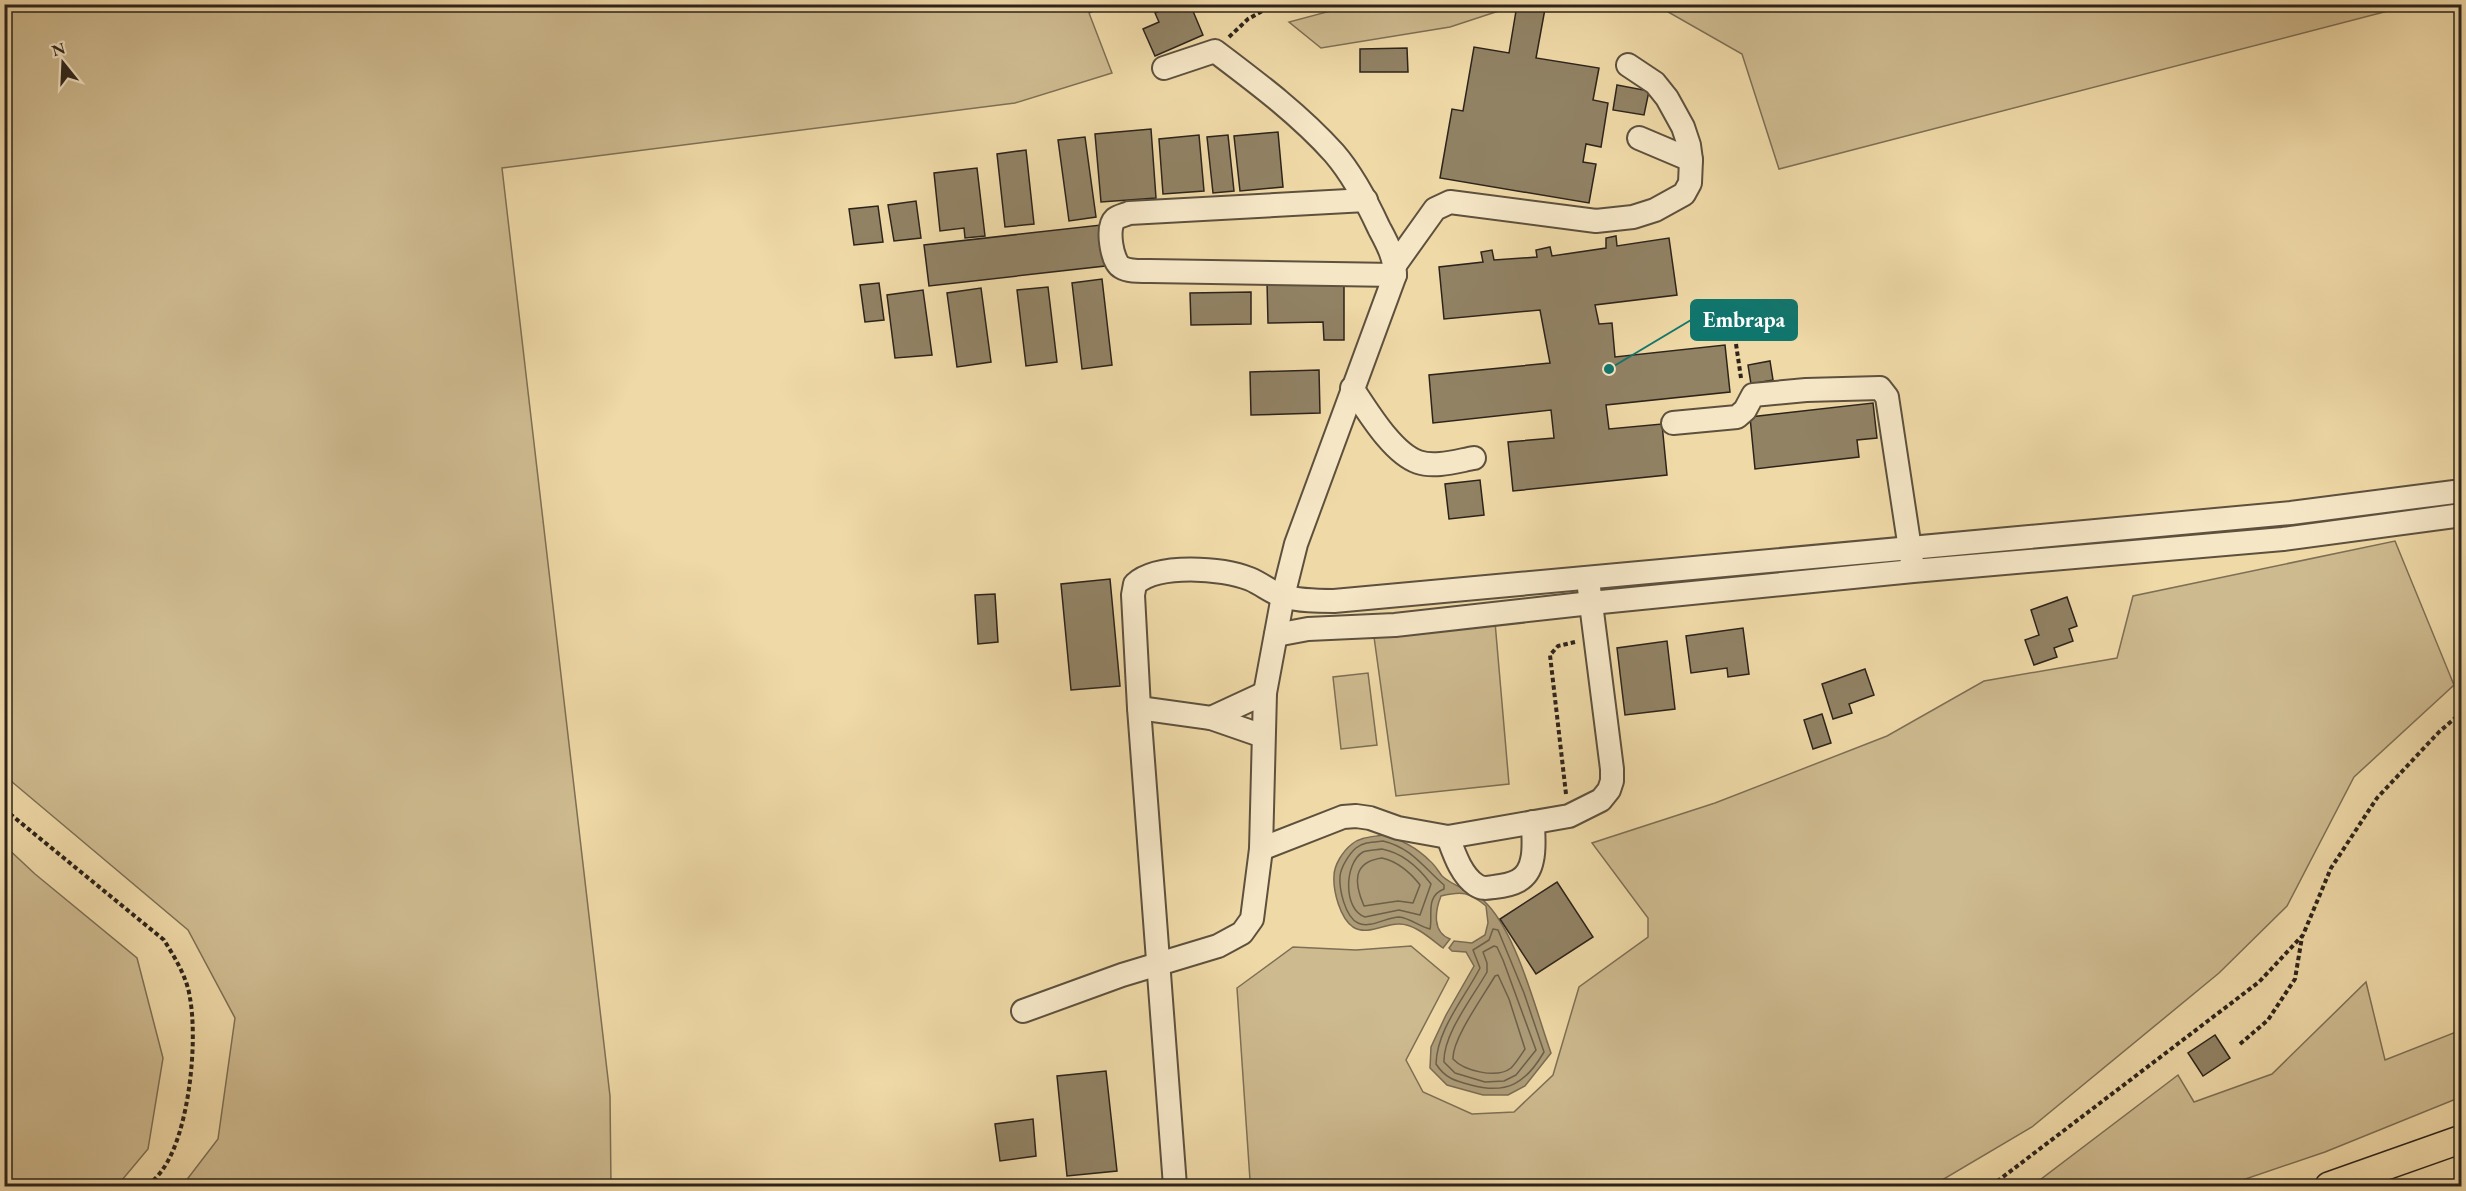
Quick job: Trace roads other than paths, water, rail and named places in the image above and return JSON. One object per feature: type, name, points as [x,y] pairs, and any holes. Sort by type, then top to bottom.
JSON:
[{"type":"main road","points":[[2329,1186],[2462,1139]]},
{"type":"lane","points":[[1164,68],[1215,51],[1258,84],[1335,155],[1366,200],[1395,270]]},
{"type":"lane","points":[[1023,1011],[1122,975],[1218,946],[1242,933],[1252,919],[1261,849],[1265,693],[1283,596],[1296,544],[1395,270],[1435,209],[1450,202],[1596,221],[1633,218],[1655,210],[1684,194],[1690,183],[1691,160],[1683,127],[1667,98],[1655,83],[1628,65]]},
{"type":"lane","points":[[1639,138],[1691,160]]},
{"type":"lane","points":[[1366,200],[1128,213],[1115,219],[1110,229],[1115,261],[1120,267],[1128,270],[1150,271],[1395,270]]},
{"type":"lane","points":[[1352,388],[1379,428],[1403,453],[1418,462],[1436,464],[1474,458]]},
{"type":"lane","points":[[1673,423],[1737,417],[1745,410],[1753,395],[1880,388],[1887,397],[1913,571]]},
{"type":"lane","points":[[1175,1186],[1139,708],[1133,595],[1135,584],[1147,575],[1197,569],[1228,573],[1250,579],[1283,596],[1334,601],[1910,546],[2291,513],[2462,491]]},
{"type":"lane","points":[[1276,635],[1293,631],[1395,626],[1591,603],[1913,571],[2283,539],[2462,515]]},
{"type":"lane","points":[[1741,562],[1743,588]]},
{"type":"lane","points":[[1261,849],[1343,818],[1356,816],[1370,818],[1398,828],[1448,837],[1569,816],[1601,800],[1609,790],[1612,781],[1587,578]]},
{"type":"lane","points":[[1334,601],[1335,628]]},
{"type":"lane","points":[[1211,718],[1265,693]]},
{"type":"lane","points":[[1139,708],[1211,718],[1263,736]]},
{"type":"lane","points":[[1448,837],[1456,858],[1478,887],[1484,889],[1514,885],[1524,877],[1532,861],[1533,822]]},
{"type":"water","points":[[1383,835],[1414,848],[1432,863],[1442,876],[1483,900],[1499,919],[1508,936],[1525,976],[1551,1053],[1525,1086],[1508,1095],[1483,1095],[1447,1085],[1430,1068],[1431,1047],[1474,966],[1466,952],[1452,951],[1449,948],[1454,941],[1472,943],[1485,935],[1488,923],[1486,906],[1465,894],[1454,893],[1441,896],[1436,921],[1440,931],[1450,939],[1443,948],[1422,932],[1404,924],[1393,924],[1370,930],[1358,929],[1348,923],[1341,911],[1334,882],[1334,872],[1340,858],[1345,850],[1355,842]]},
{"type":"place","name":"Embrapa","points":[[1609,369]]}]
